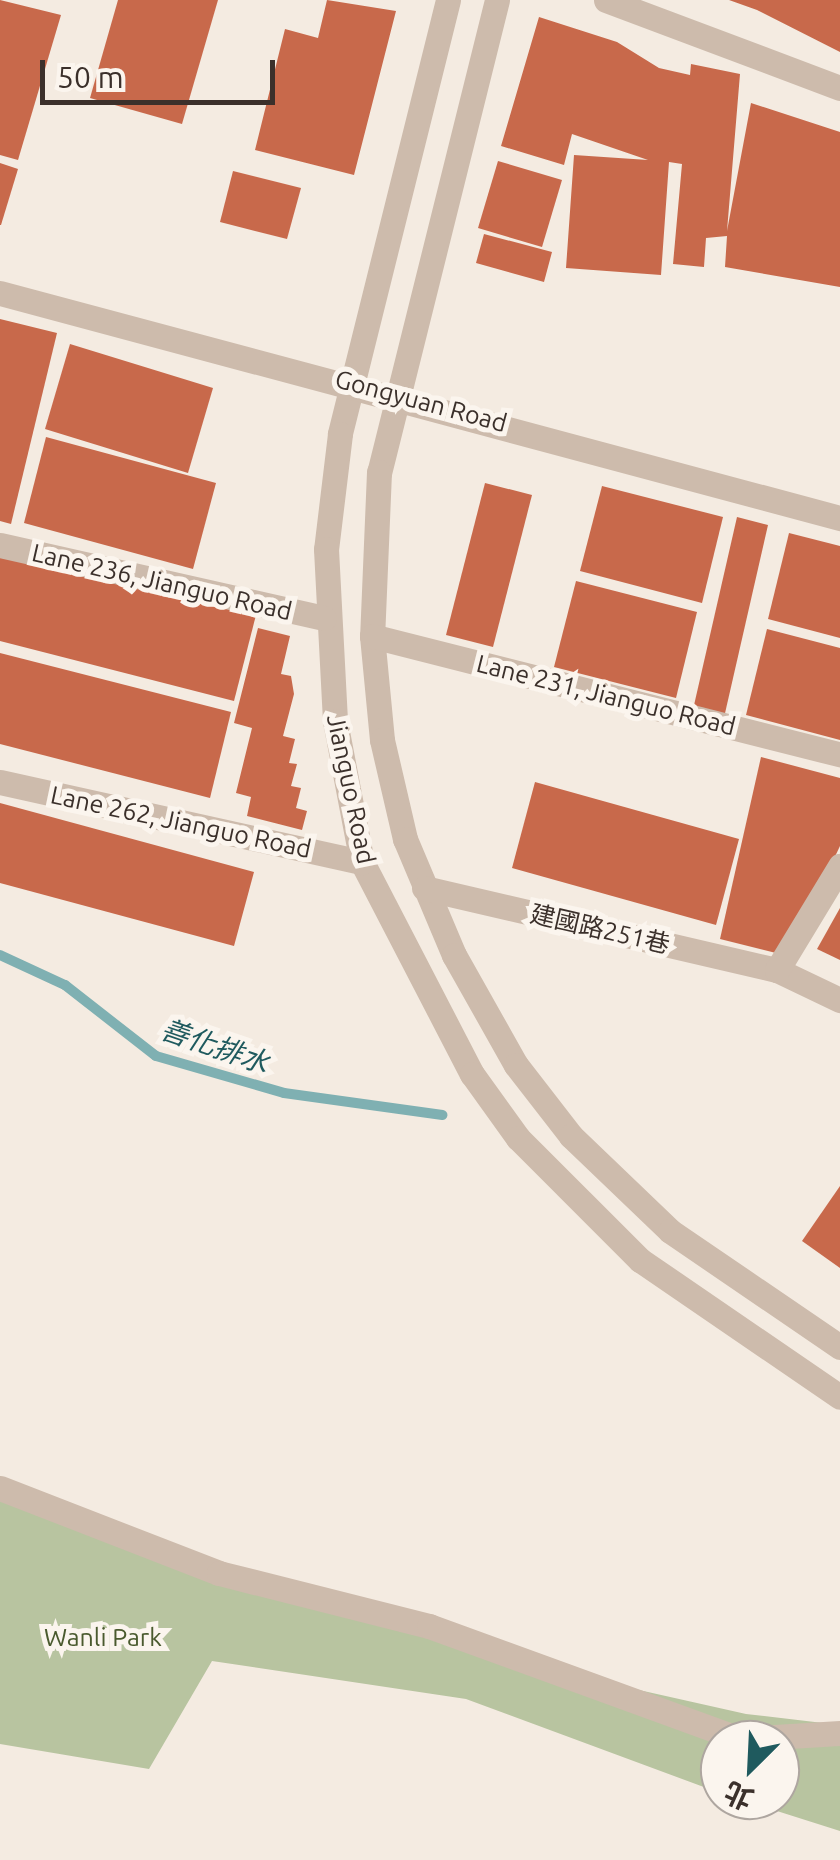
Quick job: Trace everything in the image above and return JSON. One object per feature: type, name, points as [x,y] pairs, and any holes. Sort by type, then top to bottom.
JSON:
[{"type":"street","name":"Jianguo Road","points":[[448,0],[338,453],[324,618],[362,862],[492,1105],[518,1138],[640,1260],[840,1397]]},
{"type":"street","name":"Jianguo Road","points":[[497,0],[394,393],[379,472],[372,636],[382,740],[424,888],[537,1095],[571,1136],[670,1231],[840,1347]]},
{"type":"street","points":[[606,0],[840,88]]},
{"type":"street","name":"Gongyuan Road","points":[[0,293],[353,382],[840,518]]},
{"type":"street","name":"Lane 236, Jianguo Road","points":[[0,546],[324,618]]},
{"type":"street","name":"Lane 231, Jianguo Road","points":[[372,636],[840,754]]},
{"type":"street","name":"Lane 262, Jianguo Road","points":[[0,782],[362,862]]},
{"type":"street","points":[[777,970],[840,866]]},
{"type":"street","name":"建國路251巷","points":[[424,888],[777,970],[840,1000]]},
{"type":"street","points":[[0,1488],[218,1573],[429,1626],[739,1738],[840,1732]]},
{"type":"green space","name":"Wanli Park","points":[[0,1485],[118,1533],[581,1677],[746,1714],[797,1720],[700,1720],[700,1786],[466,1699],[212,1661],[149,1769],[0,1744]]},
{"type":"green space","name":"Wanli Park","points":[[800,1720],[840,1725],[840,1831],[800,1818]]},
{"type":"building","points":[[0,0],[61,15],[18,160],[0,155]]},
{"type":"building","points":[[118,0],[218,0],[182,124],[90,98]]},
{"type":"building","points":[[327,0],[396,11],[354,175],[255,150],[285,29],[318,38]]},
{"type":"building","points":[[729,0],[840,0],[840,52],[757,10]]},
{"type":"building","points":[[539,17],[617,42],[659,68],[690,75],[691,64],[740,74],[727,231],[751,103],[840,132],[840,287],[725,267],[727,236],[706,238],[704,267],[673,264],[682,164],[669,162],[661,275],[566,268],[574,155],[648,160],[572,134],[564,165],[501,146]]},
{"type":"building","points":[[498,161],[562,180],[542,247],[478,228]]},
{"type":"building","points":[[0,163],[18,169],[1,225],[0,225]]},
{"type":"building","points":[[233,171],[301,188],[287,239],[220,222]]},
{"type":"building","points":[[484,234],[552,252],[544,282],[476,263]]},
{"type":"building","points":[[0,319],[57,333],[11,524],[0,521]]},
{"type":"building","points":[[70,344],[213,388],[188,473],[45,429]]},
{"type":"building","points":[[46,437],[216,483],[193,569],[24,523]]},
{"type":"building","points":[[485,483],[532,495],[493,647],[446,635]]},
{"type":"building","points":[[602,486],[723,517],[702,603],[580,571]]},
{"type":"building","points":[[737,517],[768,525],[723,722],[692,714]]},
{"type":"building","points":[[789,533],[840,546],[840,638],[768,619]]},
{"type":"building","points":[[0,550],[256,615],[234,701],[0,641]]},
{"type":"building","points":[[576,581],[697,612],[676,698],[554,667]]},
{"type":"building","points":[[258,628],[290,636],[281,674],[291,676],[294,694],[283,736],[295,739],[289,763],[297,764],[291,786],[301,788],[296,808],[307,811],[302,830],[247,816],[251,797],[236,793],[252,728],[234,723]]},
{"type":"building","points":[[767,629],[840,648],[840,740],[746,715]]},
{"type":"building","points":[[0,653],[231,712],[210,798],[0,744]]},
{"type":"building","points":[[761,757],[840,778],[840,846],[788,956],[720,939]]},
{"type":"building","points":[[535,782],[739,839],[716,925],[512,868]]},
{"type":"building","points":[[0,803],[254,872],[234,946],[0,883]]},
{"type":"building","points":[[840,908],[840,960],[817,949]]},
{"type":"building","points":[[840,1186],[840,1268],[802,1241]]},
{"type":"waterway","name":"善化排水","points":[[0,955],[65,985],[156,1056],[284,1093],[442,1115]]}]
